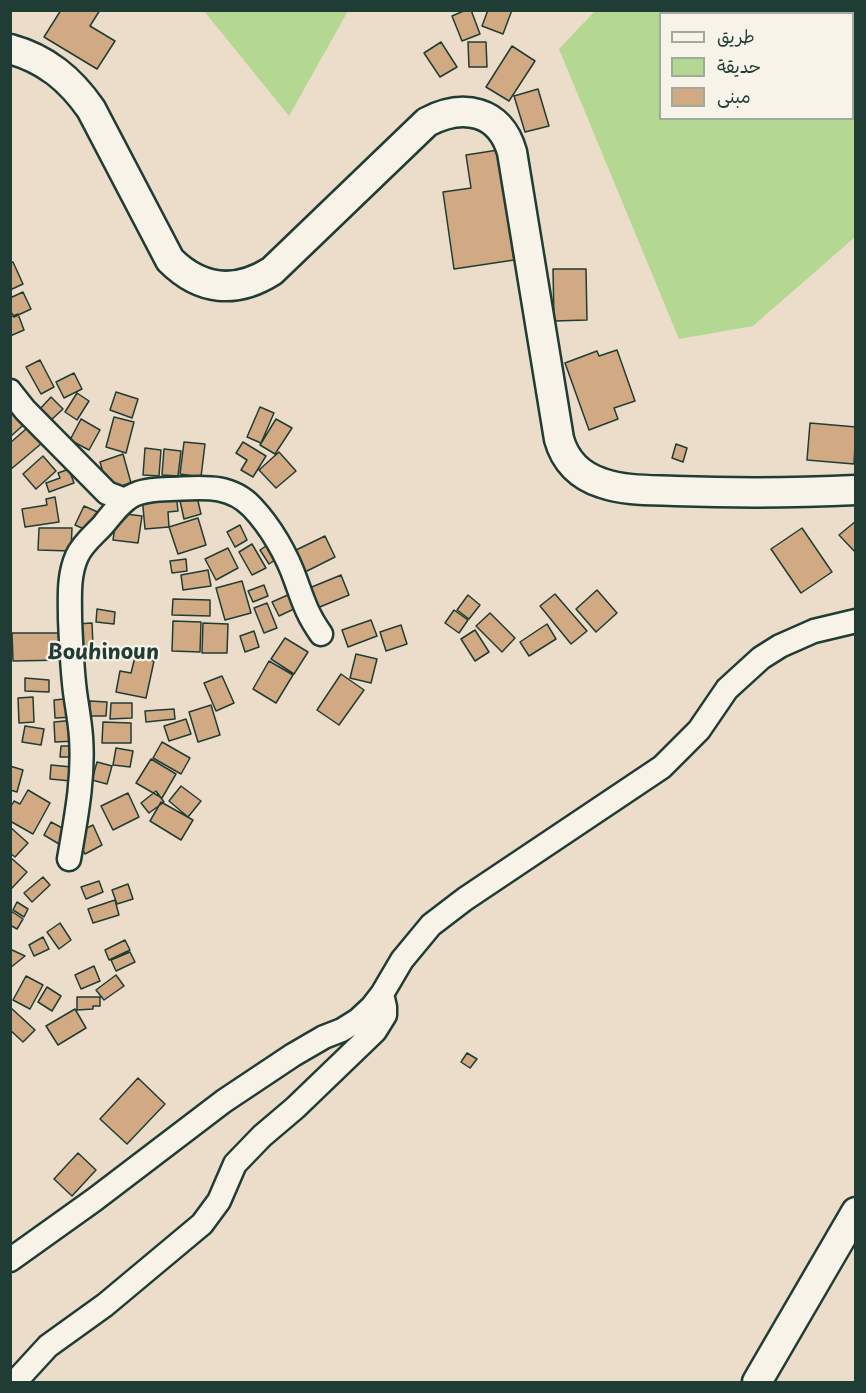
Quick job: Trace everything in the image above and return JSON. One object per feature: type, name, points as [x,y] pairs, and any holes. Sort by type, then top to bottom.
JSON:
[{"type":"main road","points":[[10,49],[42,61],[56,70],[75,88],[91,109],[170,260],[200,282],[218,286],[250,283],[272,271],[427,122],[439,115],[463,111],[485,116],[502,130],[509,140],[559,439],[566,458],[573,466],[600,483],[631,489],[761,493],[855,490]]},
{"type":"main road","points":[[757,1383],[855,1212]]},
{"type":"street","points":[[10,391],[25,410],[107,493],[125,500]]},
{"type":"street","points":[[69,859],[78,806],[82,760],[71,645],[70,584],[73,568],[85,544],[125,500],[135,493],[151,489],[200,486],[216,487],[241,498],[251,506],[274,536],[296,580],[302,603],[321,634]]},
{"type":"street","points":[[10,1260],[94,1200],[234,1094],[293,1055],[358,1020],[382,994],[402,960],[417,941],[440,918],[662,767],[699,730],[727,689],[761,658],[780,646],[814,631],[855,621]]},
{"type":"street","points":[[15,1383],[48,1346],[105,1305],[202,1224],[219,1201],[235,1164],[375,1031],[385,1014],[382,994]]},
{"type":"green space","points":[[204,11],[348,11],[289,116]]},
{"type":"green space","points":[[595,11],[855,11],[855,237],[753,326],[679,339],[559,49]]},
{"type":"building","points":[[61,10],[100,10],[90,26],[115,41],[97,69],[44,37]]},
{"type":"building","points":[[471,10],[480,34],[462,41],[452,16]]},
{"type":"building","points":[[488,10],[512,10],[503,34],[482,26]]},
{"type":"building","points":[[441,42],[457,67],[440,77],[424,53]]},
{"type":"building","points":[[468,42],[486,42],[487,67],[469,67]]},
{"type":"building","points":[[512,46],[535,61],[509,101],[486,87]]},
{"type":"building","points":[[538,89],[549,126],[525,132],[514,96]]},
{"type":"building","points":[[498,150],[514,260],[454,269],[443,192],[471,188],[466,155]]},
{"type":"building","points":[[13,262],[23,284],[10,290],[10,263]]},
{"type":"building","points":[[553,269],[586,269],[587,320],[554,321]]},
{"type":"building","points":[[23,292],[31,309],[14,317],[10,310],[10,298]]},
{"type":"building","points":[[18,314],[24,330],[10,336],[10,317]]},
{"type":"building","points":[[617,350],[635,401],[614,408],[618,419],[589,430],[565,363],[597,351],[599,356]]},
{"type":"building","points":[[40,360],[54,387],[41,394],[26,367]]},
{"type":"building","points":[[74,373],[82,389],[64,398],[56,382]]},
{"type":"building","points":[[116,392],[138,399],[132,418],[110,410]]},
{"type":"building","points":[[77,393],[89,401],[77,420],[65,412]]},
{"type":"building","points":[[51,397],[63,409],[50,421],[39,410]]},
{"type":"building","points":[[10,407],[30,419],[10,437]]},
{"type":"building","points":[[260,407],[274,413],[261,443],[247,437]]},
{"type":"building","points":[[114,417],[134,422],[126,453],[106,447]]},
{"type":"building","points":[[81,419],[100,430],[89,450],[70,440]]},
{"type":"building","points":[[276,419],[292,428],[275,454],[260,445]]},
{"type":"building","points":[[34,422],[48,438],[10,470],[10,443]]},
{"type":"building","points":[[810,423],[856,427],[854,464],[807,460]]},
{"type":"building","points":[[184,442],[205,444],[201,477],[180,474]]},
{"type":"building","points":[[243,442],[266,456],[253,477],[241,470],[247,460],[236,453]]},
{"type":"building","points":[[676,444],[687,448],[683,462],[672,458]]},
{"type":"building","points":[[145,448],[161,450],[159,476],[143,475]]},
{"type":"building","points":[[164,449],[181,451],[178,476],[162,475]]},
{"type":"building","points":[[279,452],[296,471],[276,488],[259,470]]},
{"type":"building","points":[[123,454],[131,483],[108,490],[100,462]]},
{"type":"building","points":[[43,456],[56,471],[36,489],[23,474]]},
{"type":"building","points":[[69,469],[74,483],[49,492],[46,483],[60,478],[58,473]]},
{"type":"building","points":[[176,493],[178,511],[168,512],[169,527],[145,529],[142,496]]},
{"type":"building","points":[[55,497],[59,522],[25,527],[22,509],[47,505],[46,499]]},
{"type":"building","points":[[197,497],[201,514],[184,519],[180,501]]},
{"type":"building","points":[[84,506],[100,513],[91,532],[75,525]]},
{"type":"building","points":[[117,513],[142,516],[138,543],[113,540]]},
{"type":"building","points":[[198,518],[206,545],[178,554],[169,527]]},
{"type":"building","points":[[856,521],[856,553],[839,535]]},
{"type":"building","points":[[240,525],[247,540],[235,547],[227,532]]},
{"type":"building","points":[[39,528],[72,528],[71,551],[38,550]]},
{"type":"building","points":[[802,528],[832,572],[801,593],[771,549]]},
{"type":"building","points":[[325,536],[335,557],[305,572],[294,551]]},
{"type":"building","points":[[252,544],[266,568],[252,575],[239,552]]},
{"type":"building","points":[[269,544],[278,558],[269,564],[260,550]]},
{"type":"building","points":[[228,548],[238,568],[216,580],[205,559]]},
{"type":"building","points":[[186,559],[187,571],[172,573],[170,561]]},
{"type":"building","points":[[208,570],[211,586],[183,590],[181,575]]},
{"type":"building","points":[[341,575],[349,595],[310,611],[302,591]]},
{"type":"building","points":[[242,581],[251,613],[225,620],[216,588]]},
{"type":"building","points":[[264,585],[268,596],[253,602],[248,591]]},
{"type":"building","points":[[597,590],[617,613],[596,632],[576,609]]},
{"type":"building","points":[[290,594],[296,608],[279,616],[272,602]]},
{"type":"building","points":[[555,594],[587,631],[571,644],[540,606]]},
{"type":"building","points":[[468,595],[480,605],[469,619],[457,610]]},
{"type":"building","points":[[173,599],[210,600],[210,616],[172,615]]},
{"type":"building","points":[[267,603],[277,628],[264,633],[254,608]]},
{"type":"building","points":[[97,609],[115,612],[114,624],[96,622]]},
{"type":"building","points":[[454,610],[468,620],[459,633],[445,623]]},
{"type":"building","points":[[490,613],[515,638],[502,652],[476,626]]},
{"type":"building","points":[[371,620],[377,636],[348,647],[342,630]]},
{"type":"building","points":[[173,621],[201,622],[200,652],[172,651]]},
{"type":"building","points":[[92,623],[93,646],[77,647],[76,624]]},
{"type":"building","points":[[203,623],[228,624],[227,653],[202,653]]},
{"type":"building","points":[[547,624],[556,639],[529,656],[520,642]]},
{"type":"building","points":[[401,625],[407,644],[386,651],[380,632]]},
{"type":"building","points":[[475,630],[489,652],[475,661],[461,639]]},
{"type":"building","points":[[254,631],[259,647],[245,652],[240,636]]},
{"type":"building","points":[[12,633],[64,633],[65,660],[13,661]]},
{"type":"building","points":[[285,638],[308,652],[294,674],[271,659]]},
{"type":"building","points":[[356,654],[377,659],[371,683],[350,678]]},
{"type":"building","points":[[135,657],[154,661],[146,698],[116,692],[120,671],[131,673]]},
{"type":"building","points":[[269,661],[293,675],[276,703],[253,689]]},
{"type":"building","points":[[341,674],[364,690],[339,725],[317,710]]},
{"type":"building","points":[[222,676],[234,703],[216,711],[204,683]]},
{"type":"building","points":[[25,678],[49,680],[49,692],[25,691]]},
{"type":"building","points":[[33,697],[34,722],[19,723],[18,698]]},
{"type":"building","points":[[74,698],[75,717],[55,718],[54,700]]},
{"type":"building","points":[[90,701],[107,702],[106,716],[89,716]]},
{"type":"building","points":[[111,703],[132,703],[132,718],[110,719]]},
{"type":"building","points":[[211,705],[220,735],[198,742],[189,712]]},
{"type":"building","points":[[174,709],[175,719],[146,722],[145,711]]},
{"type":"building","points":[[186,719],[191,734],[169,741],[164,726]]},
{"type":"building","points":[[75,720],[76,741],[55,742],[54,722]]},
{"type":"building","points":[[103,722],[131,723],[131,743],[102,743]]},
{"type":"building","points":[[25,726],[44,729],[41,745],[22,742]]},
{"type":"building","points":[[162,742],[190,758],[181,774],[153,758]]},
{"type":"building","points":[[61,746],[74,746],[74,757],[60,757]]},
{"type":"building","points":[[116,748],[133,751],[130,767],[113,765]]},
{"type":"building","points":[[151,759],[176,774],[162,798],[136,783]]},
{"type":"building","points":[[97,762],[112,766],[107,784],[92,780]]},
{"type":"building","points":[[51,765],[72,767],[71,781],[50,779]]},
{"type":"building","points":[[10,766],[23,770],[17,792],[10,790]]},
{"type":"building","points":[[181,786],[201,801],[188,817],[169,801]]},
{"type":"building","points":[[28,790],[50,803],[33,834],[10,821],[10,808],[14,801],[20,804]]},
{"type":"building","points":[[156,791],[164,802],[149,813],[141,803]]},
{"type":"building","points":[[128,793],[139,817],[113,830],[101,806]]},
{"type":"building","points":[[161,802],[193,820],[181,840],[150,821]]},
{"type":"building","points":[[51,822],[66,830],[59,844],[44,835]]},
{"type":"building","points":[[93,825],[102,845],[85,854],[75,834]]},
{"type":"building","points":[[10,827],[28,843],[15,857],[10,853]]},
{"type":"building","points":[[10,857],[27,872],[12,888],[10,887]]},
{"type":"building","points":[[43,877],[50,885],[32,902],[24,893]]},
{"type":"building","points":[[99,881],[103,892],[86,899],[81,887]]},
{"type":"building","points":[[128,884],[133,899],[117,904],[112,890]]},
{"type":"building","points":[[115,900],[119,915],[93,923],[88,909]]},
{"type":"building","points":[[17,902],[28,909],[24,917],[13,910]]},
{"type":"building","points":[[11,911],[23,919],[17,929],[10,925]]},
{"type":"building","points":[[60,923],[71,940],[59,949],[47,932]]},
{"type":"building","points":[[43,937],[49,949],[34,956],[29,945]]},
{"type":"building","points":[[125,940],[130,950],[109,960],[105,950]]},
{"type":"building","points":[[10,949],[25,956],[10,968]]},
{"type":"building","points":[[130,952],[135,962],[116,971],[111,960]]},
{"type":"building","points":[[94,966],[100,981],[81,989],[75,975]]},
{"type":"building","points":[[116,975],[124,986],[104,1000],[96,990]]},
{"type":"building","points":[[26,976],[43,985],[30,1009],[13,1000]]},
{"type":"building","points":[[47,987],[61,996],[52,1011],[38,1002]]},
{"type":"building","points":[[77,997],[100,997],[100,1006],[77,1010]]},
{"type":"building","points":[[10,1007],[35,1030],[23,1042],[10,1030]]},
{"type":"building","points":[[75,1009],[86,1028],[58,1045],[46,1026]]},
{"type":"building","points":[[467,1053],[477,1059],[470,1068],[461,1062]]},
{"type":"building","points":[[138,1078],[165,1104],[127,1144],[100,1119]]},
{"type":"building","points":[[78,1153],[96,1170],[72,1196],[54,1179]]},
{"type":"district","name":"Bouhinoun","points":[[103,653]]}]
